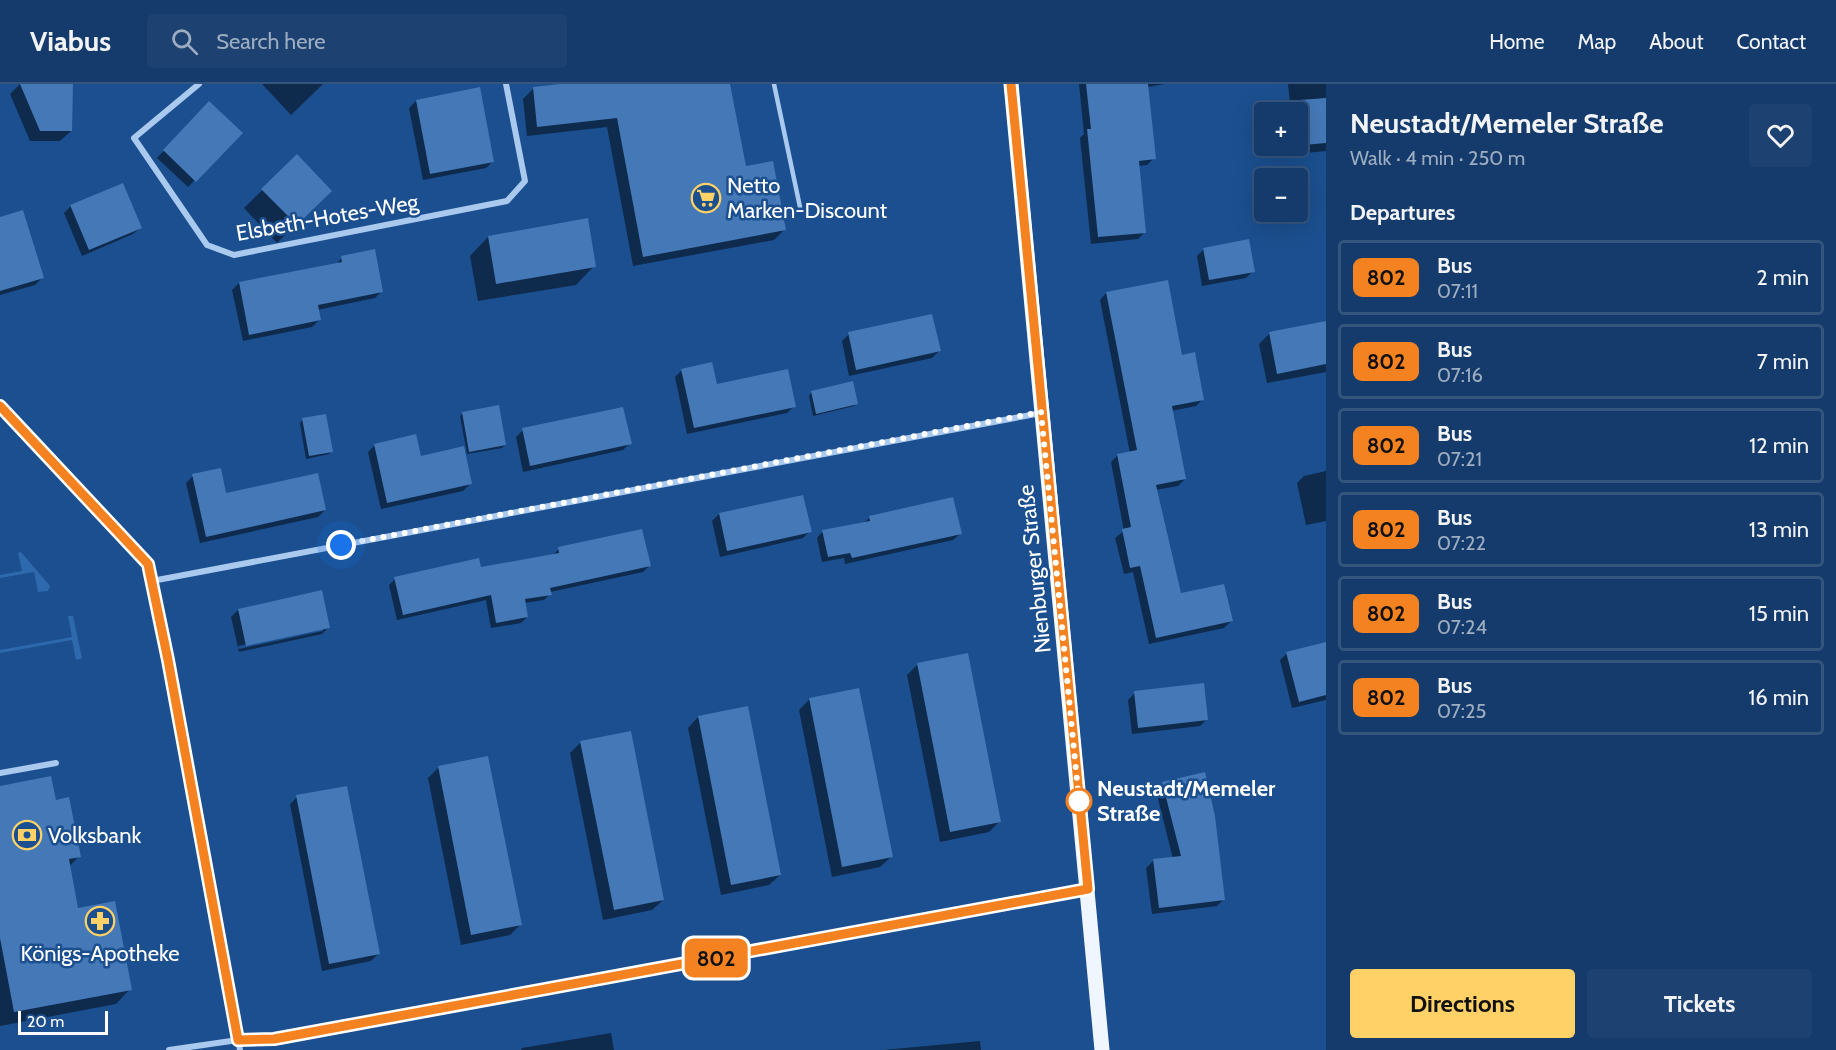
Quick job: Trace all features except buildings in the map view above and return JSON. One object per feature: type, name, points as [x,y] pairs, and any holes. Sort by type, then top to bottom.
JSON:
[{"type":"main road","name":"Nienburger Straße","points":[[1011,84],[1102,1050]]},
{"type":"street","name":"Elsbeth-Hotes-Weg","points":[[199,84],[134,138],[207,245],[234,255],[507,201],[525,181],[506,84]]},
{"type":"street","points":[[0,406],[148,564],[240,1050]]},
{"type":"street","points":[[152,581],[1041,412]]},
{"type":"street","points":[[0,773],[56,763]]},
{"type":"street","points":[[169,1050],[238,1040],[274,1039],[1088,889]]},
{"type":"lane","points":[[774,84],[800,207]]},
{"type":"shaded area","points":[[21,552],[50,586],[48,591],[38,592],[34,572],[0,578],[0,575],[22,571],[18,553]]},
{"type":"shaded area","points":[[68,616],[73,616],[82,658],[76,660],[72,640],[0,653],[0,650],[72,637]]},
{"type":"bus line","name":"802","points":[[0,406],[148,564],[168,660],[238,1040],[274,1039],[1088,889],[1036,366],[1011,84]]},
{"type":"place","name":"Netto Marken-Discount","points":[[706,198]]},
{"type":"place","name":"Neustadt/Memeler Straße","points":[[1079,801]]},
{"type":"place","name":"Volksbank","points":[[27,835]]},
{"type":"place","name":"Königs-Apotheke","points":[[100,921]]},
{"type":"route","points":[[341,545],[1041,412],[1079,801]]}]
